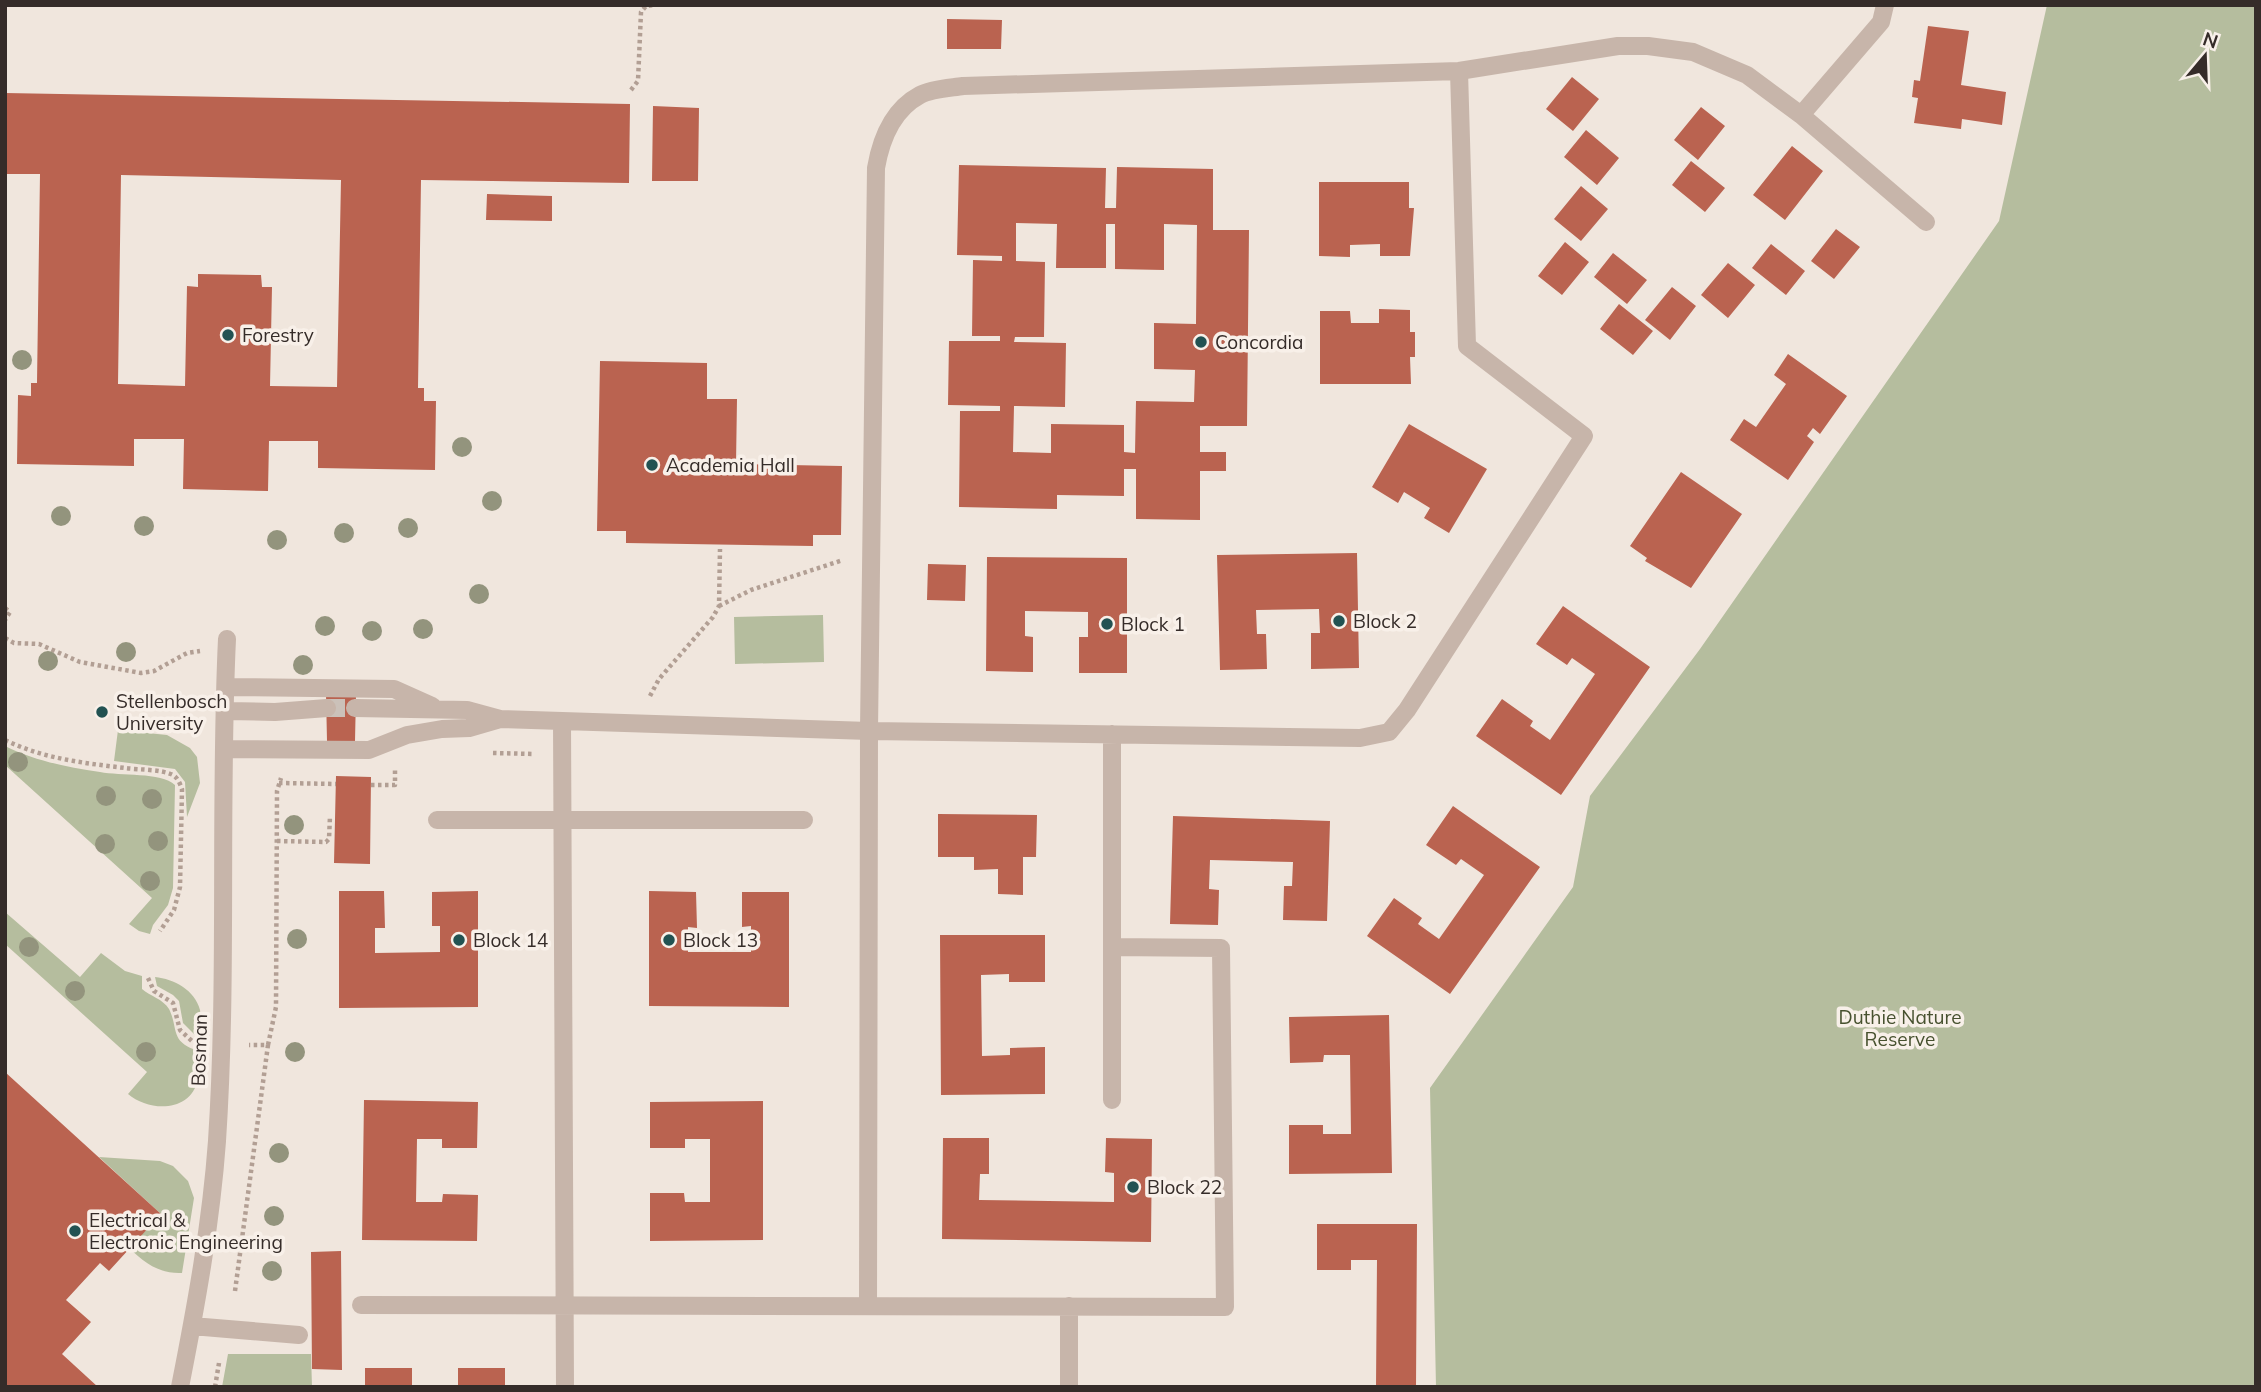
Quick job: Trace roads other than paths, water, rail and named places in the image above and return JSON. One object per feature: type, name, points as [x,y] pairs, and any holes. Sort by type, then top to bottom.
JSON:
[{"type":"street","points":[[1801,115],[1881,22],[1885,5]]},
{"type":"street","points":[[868,1306],[869,731],[876,168],[880,145],[894,116],[920,94],[963,86],[1459,71],[1618,46],[1648,46],[1693,52],[1747,75],[1801,115],[1926,222]]},
{"type":"street","points":[[355,708],[467,710],[500,719],[869,731],[1360,738],[1389,732],[1407,710],[1584,436],[1467,346],[1459,71]]},
{"type":"street","name":"Bosman","points":[[180,1387],[207,1238],[217,1142],[223,955],[227,639]]},
{"type":"street","points":[[226,687],[394,688],[440,709]]},
{"type":"street","points":[[275,688],[275,712]]},
{"type":"street","points":[[226,711],[275,712],[327,708]]},
{"type":"street","points":[[225,749],[369,750],[407,735],[469,728],[500,719]]},
{"type":"street","points":[[562,721],[565,1387]]},
{"type":"street","points":[[1112,734],[1112,1100]]},
{"type":"street","points":[[437,820],[804,820]]},
{"type":"street","points":[[361,1305],[1225,1307],[1221,948],[1112,947]]},
{"type":"street","points":[[1069,1306],[1069,1387]]},
{"type":"street","points":[[192,1326],[299,1335]]},
{"type":"tunnel","points":[[327,708],[355,708]]},
{"type":"place","name":"Forestry","points":[[228,335]]},
{"type":"place","name":"Concordia","points":[[1201,342]]},
{"type":"place","name":"Academia Hall","points":[[652,465]]},
{"type":"place","name":"Block 2","points":[[1339,621]]},
{"type":"place","name":"Block 1","points":[[1107,624]]},
{"type":"place","name":"Stellenbosch University","points":[[102,712]]},
{"type":"place","name":"Block 14","points":[[459,940]]},
{"type":"place","name":"Block 13","points":[[669,940]]},
{"type":"place","name":"Block 22","points":[[1133,1187]]},
{"type":"place","name":"Electrical & Electronic Engineering","points":[[75,1231]]},
{"type":"park label","name":"Duthie Nature Reserve","points":[[1900,1028]]}]
